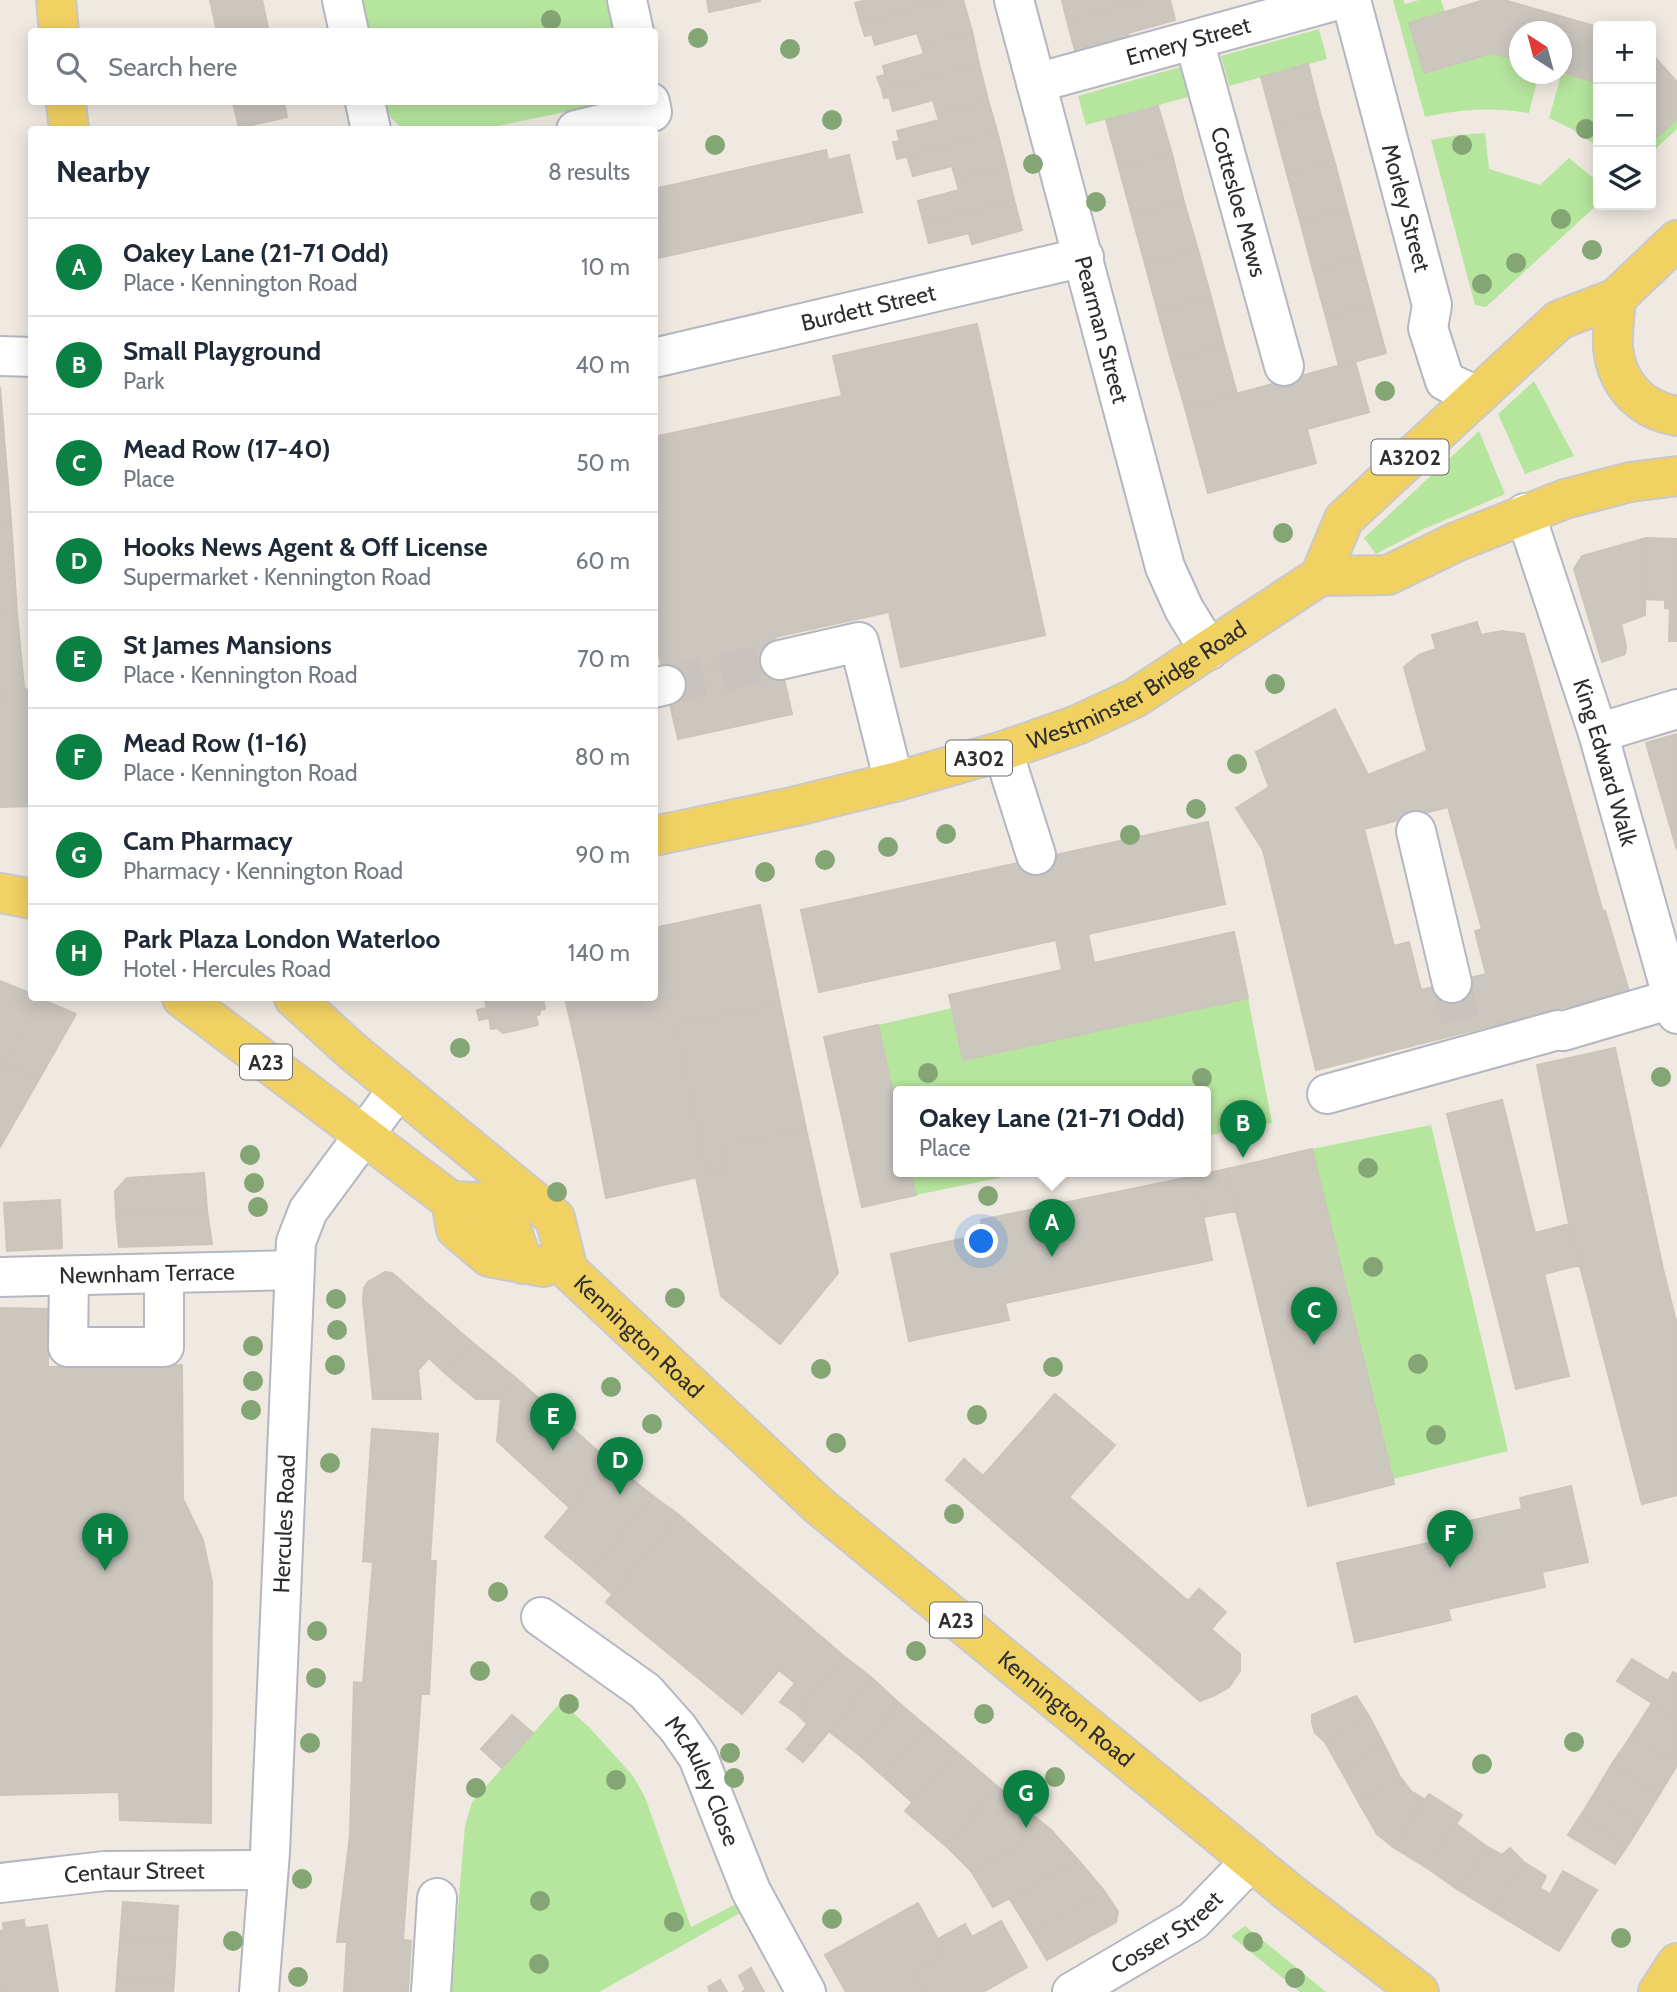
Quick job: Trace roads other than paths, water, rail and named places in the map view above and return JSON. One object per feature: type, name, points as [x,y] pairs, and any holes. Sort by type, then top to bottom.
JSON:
[{"type":"main road","points":[[56,0],[59,28]]},
{"type":"main road","points":[[66,105],[69,126]]},
{"type":"main road","name":"A3202","points":[[1320,576],[1343,519],[1559,320],[1616,298],[1677,240]]},
{"type":"main road","points":[[1616,298],[1613,347],[1618,370],[1628,388],[1641,402],[1659,413],[1677,416]]},
{"type":"main road","points":[[1320,576],[1388,575],[1525,513],[1607,487],[1677,476]]},
{"type":"main road","name":"Westminster Bridge Road","points":[[658,835],[894,782],[1003,751],[1077,725],[1123,703],[1320,576]]},
{"type":"main road","points":[[0,893],[28,898]]},
{"type":"main road","name":"A23","points":[[186,1001],[363,1135]]},
{"type":"main road","name":"Kennington Road","points":[[297,1001],[352,1051],[555,1218],[568,1270],[818,1505],[1251,1861],[1419,1992]]},
{"type":"main road","name":"Kennington Road","points":[[363,1135],[451,1201],[456,1229],[489,1257],[568,1270]]},
{"type":"main road","points":[[1658,1992],[1677,1963]]},
{"type":"street","points":[[342,0],[348,28]]},
{"type":"street","points":[[627,0],[633,28]]},
{"type":"street","name":"Pearman Street","points":[[1014,0],[1165,567],[1184,609],[1209,650]]},
{"type":"street","name":"Emery Street","points":[[1036,83],[1338,0]]},
{"type":"street","name":"Morley Street","points":[[1351,0],[1432,305],[1428,328],[1445,381],[1477,396]]},
{"type":"street","name":"Cottesloe Mews","points":[[1194,40],[1284,366]]},
{"type":"street","points":[[366,105],[370,126]]},
{"type":"street","points":[[593,126],[652,112],[651,105]]},
{"type":"street","name":"Burdett Street","points":[[658,357],[1084,257]]},
{"type":"street","points":[[0,356],[28,357]]},
{"type":"street","name":"King Edward Walk","points":[[1525,513],[1598,733],[1675,1007]]},
{"type":"street","points":[[780,660],[859,642],[894,782]]},
{"type":"street","points":[[1598,733],[1677,709]]},
{"type":"street","points":[[1003,751],[1036,855]]},
{"type":"street","points":[[1416,831],[1452,983]]},
{"type":"street","points":[[1327,1094],[1465,1044],[1563,1031],[1675,1007]]},
{"type":"street","name":"Hercules Road","points":[[259,1992],[268,1870],[296,1242],[304,1217],[398,1089]]},
{"type":"street","name":"Newnham Terrace","points":[[0,1277],[293,1270]]},
{"type":"street","points":[[69,1276],[68,1347],[164,1346],[164,1273]]},
{"type":"street","name":"McAuley Close","points":[[541,1617],[645,1691],[678,1728],[698,1757],[709,1781],[751,1891],[806,1992]]},
{"type":"street","name":"Cosser Street","points":[[1072,1992],[1193,1921],[1251,1861]]},
{"type":"street","name":"Centaur Street","points":[[0,1883],[105,1871],[268,1870]]},
{"type":"street","points":[[431,1992],[437,1898]]},
{"type":"tunnel","points":[[666,685],[780,660]]},
{"type":"tunnel","points":[[1452,983],[1463,1033]]},
{"type":"place","name":"Small Playground","points":[[1243,1158]]},
{"type":"place","name":"Oakey Lane (21-71 Odd)","points":[[1052,1257]]},
{"type":"place","name":"Mead Row (17-40)","points":[[1314,1345]]},
{"type":"place","name":"St James Mansions","points":[[553,1451]]},
{"type":"place","name":"Hooks News Agent & Off License","points":[[620,1495]]},
{"type":"place","name":"Mead Row (1-16)","points":[[1450,1568]]},
{"type":"place","name":"Park Plaza London Waterloo","points":[[105,1571]]},
{"type":"place","name":"Cam Pharmacy","points":[[1026,1828]]}]
